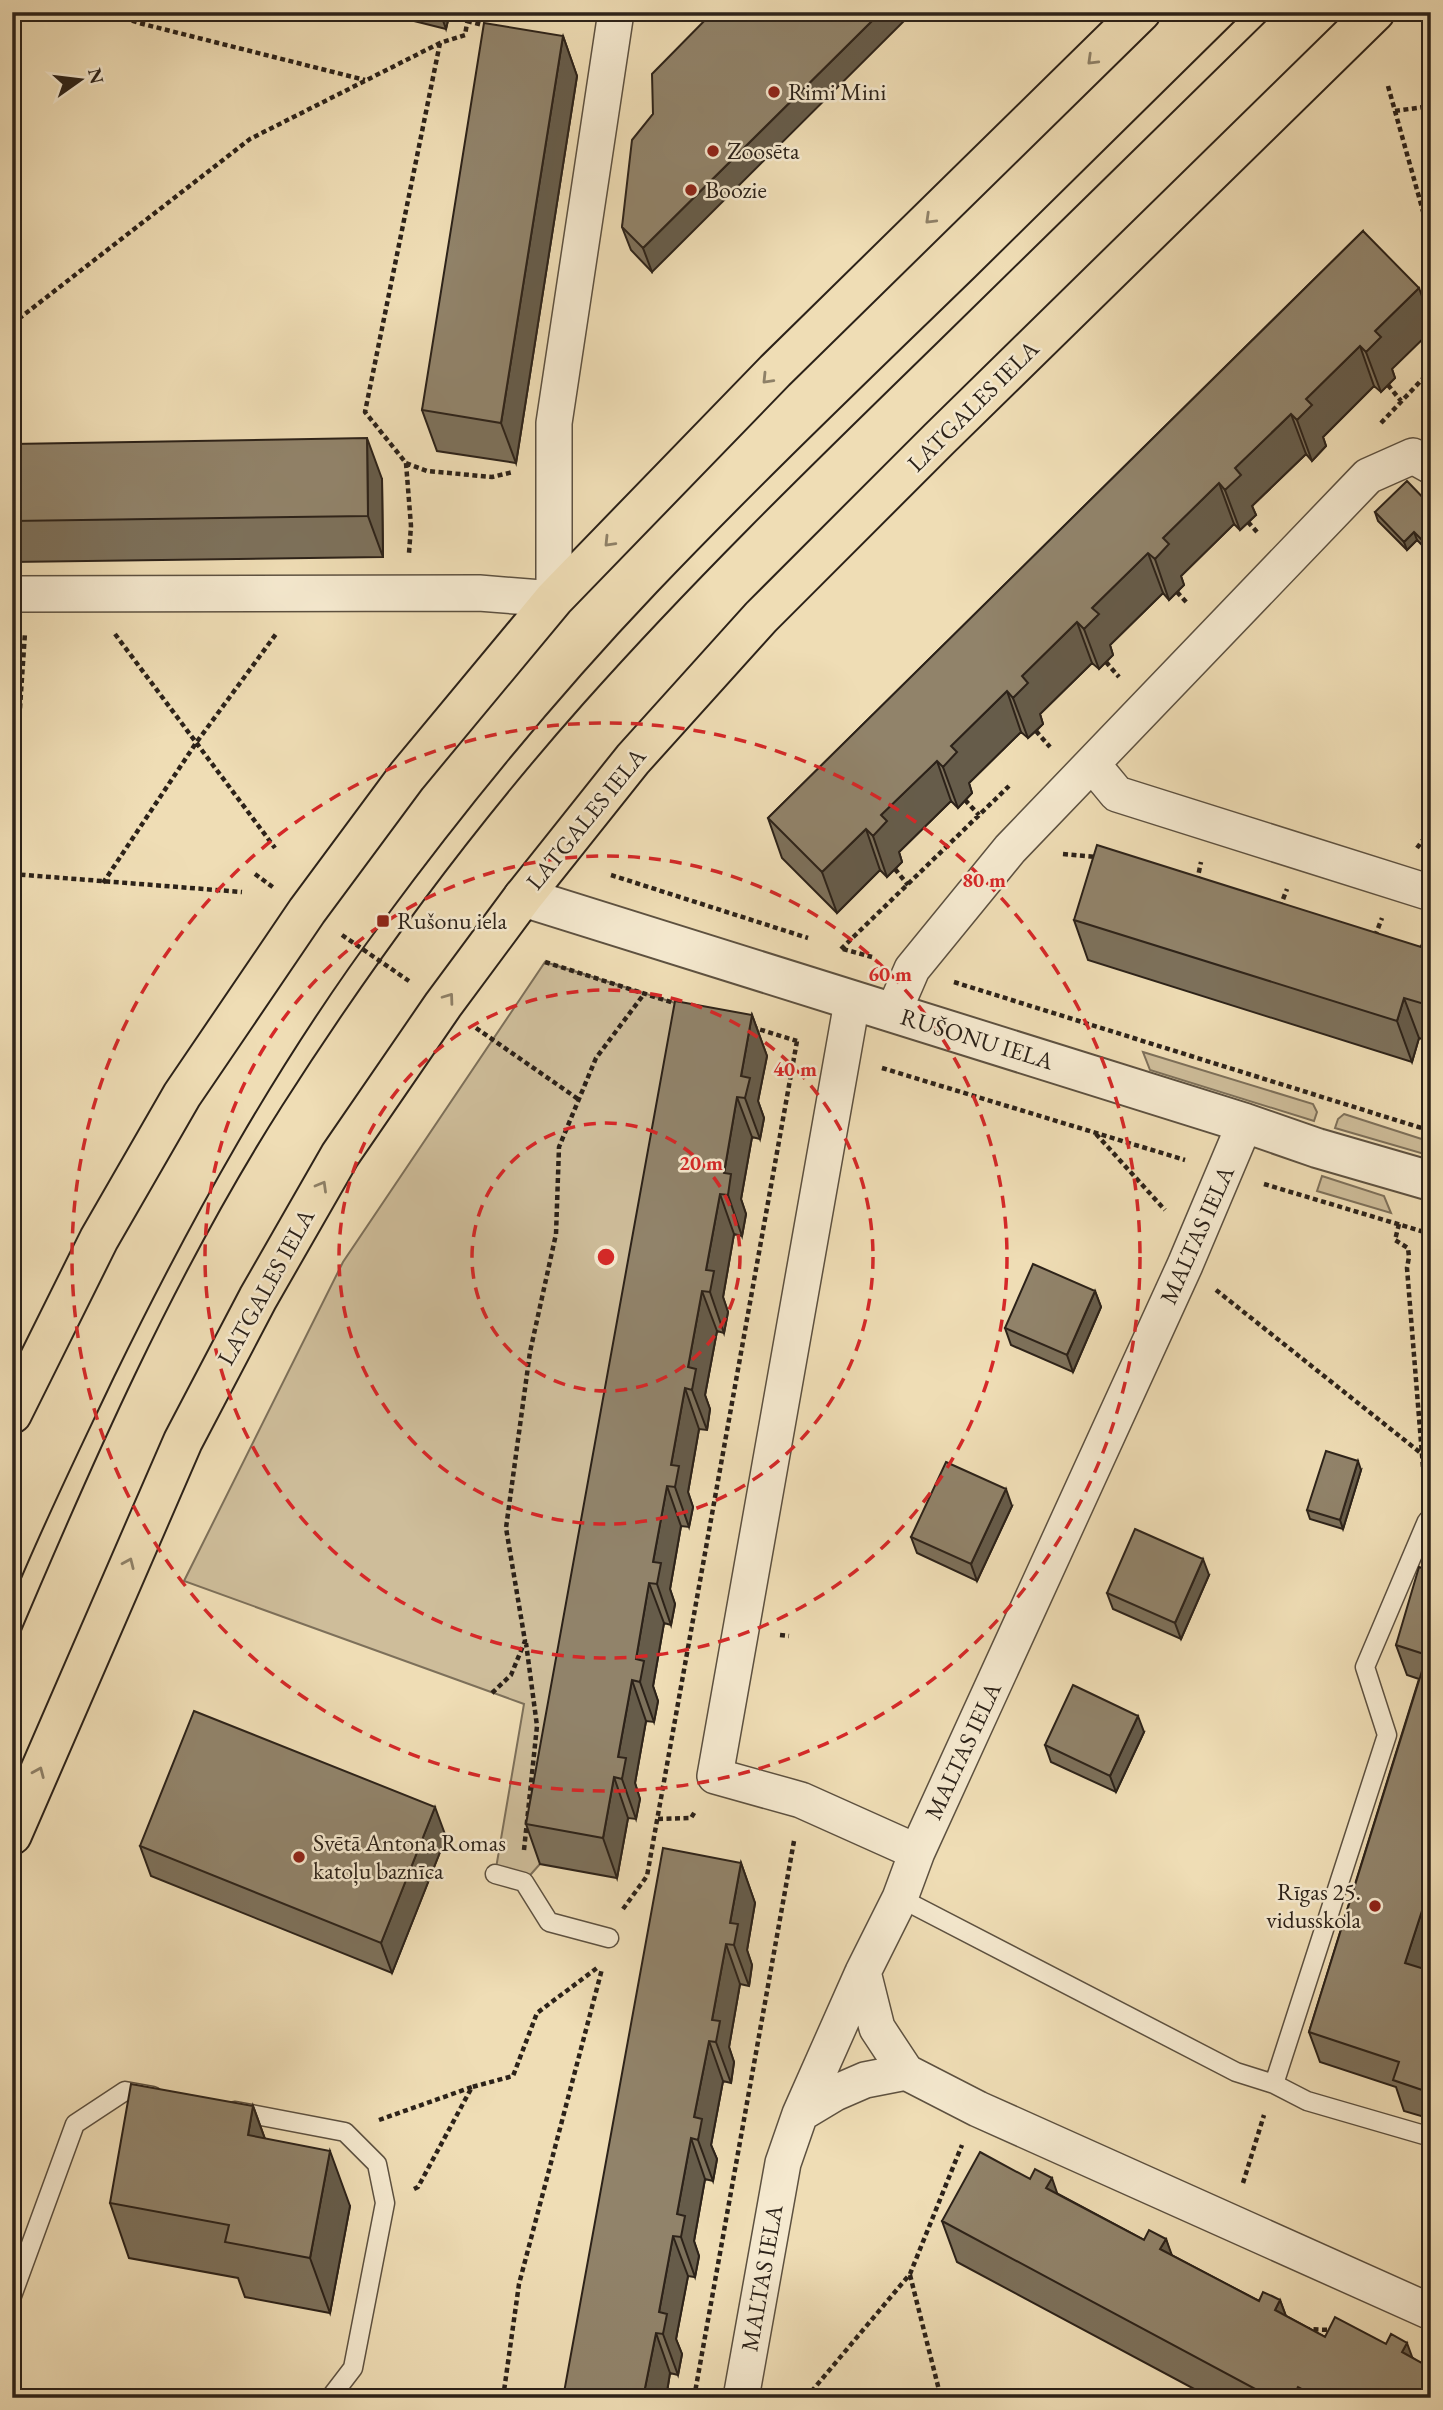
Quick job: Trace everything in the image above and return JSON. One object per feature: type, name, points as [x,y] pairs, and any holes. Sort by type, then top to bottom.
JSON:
[{"type":"highway","points":[[12,1414],[99,1240],[182,1095],[307,911],[407,776],[554,599],[775,371],[1141,12]]},
{"type":"highway","name":"LATGALES IELA","points":[[12,1835],[183,1441],[258,1298],[340,1155],[443,1005],[523,897],[633,759],[761,617],[1375,12]]},
{"type":"street","points":[[20,594],[479,593],[554,599],[554,423],[616,12]]},
{"type":"street","points":[[893,1013],[912,969],[1010,849],[1368,476],[1413,456],[1431,466]]},
{"type":"street","points":[[1093,765],[1117,794],[1431,893]]},
{"type":"street","name":"RUŠONU IELA","points":[[523,897],[1245,1123],[1317,1148],[1431,1181]]},
{"type":"street","points":[[852,1002],[715,1776],[801,1800],[917,1852]]},
{"type":"street","name":"MALTAS IELA","points":[[741,2398],[783,2164],[800,2114],[1190,1254],[1245,1123]]},
{"type":"street","points":[[863,1972],[877,2028],[906,2072],[978,2109],[1431,2312]]},
{"type":"street","points":[[800,2114],[835,2093],[865,2080],[906,2072]]},
{"type":"lane","points":[[1274,2084],[1387,1735],[1365,1667],[1427,1521]]},
{"type":"lane","points":[[495,1874],[524,1882],[550,1922],[609,1938]]},
{"type":"lane","points":[[900,1898],[1236,2072],[1274,2084],[1307,2101],[1431,2137]]},
{"type":"lane","points":[[12,2296],[75,2124],[125,2091],[167,2099]]},
{"type":"lane","points":[[222,2109],[345,2132],[377,2164],[385,2203],[353,2368],[330,2398]]},
{"type":"path","points":[[108,12],[139,23],[366,80]]},
{"type":"path","points":[[12,324],[250,139],[440,43],[464,35],[469,12]]},
{"type":"path","points":[[467,21],[493,27]]},
{"type":"path","points":[[440,43],[365,412],[406,463],[427,471],[492,477],[515,472],[554,456]]},
{"type":"path","points":[[1388,86],[1431,240]]},
{"type":"path","points":[[1395,111],[1431,106]]},
{"type":"path","points":[[1410,391],[1431,370]]},
{"type":"path","points":[[1388,385],[1401,401]]},
{"type":"path","points":[[406,463],[411,526],[407,593]]},
{"type":"path","points":[[1177,592],[1193,609]]},
{"type":"path","points":[[103,883],[197,743],[305,593]]},
{"type":"path","points":[[12,827],[20,594]]},
{"type":"path","points":[[91,594],[104,620],[275,848]]},
{"type":"path","points":[[1106,662],[1121,679]]},
{"type":"path","points":[[1036,731],[1050,747]]},
{"type":"path","points":[[965,800],[979,815]]},
{"type":"path","points":[[1196,889],[1208,823]]},
{"type":"path","points":[[1010,849],[1104,857]]},
{"type":"path","points":[[1277,916],[1301,852]]},
{"type":"path","points":[[895,869],[908,884]]},
{"type":"path","points":[[12,874],[242,892]]},
{"type":"path","points":[[255,874],[279,891]]},
{"type":"path","points":[[611,876],[815,940]]},
{"type":"path","points":[[1372,947],[1395,882]]},
{"type":"path","points":[[340,933],[413,984]]},
{"type":"path","points":[[828,944],[1431,1131]]},
{"type":"path","points":[[545,962],[688,1007]]},
{"type":"path","points":[[524,1882],[524,1836],[537,1726],[506,1528],[530,1352],[556,1234],[559,1147],[596,1058],[645,994]]},
{"type":"path","points":[[748,1026],[1431,1234]]},
{"type":"path","points":[[490,1038],[578,1099]]},
{"type":"path","points":[[609,1938],[623,1908],[648,1876],[796,1041]]},
{"type":"path","points":[[1095,1133],[1190,1254],[1422,1454]]},
{"type":"path","points":[[1399,1224],[1395,1240],[1408,1248],[1409,1257],[1407,1268],[1427,1521]]},
{"type":"path","points":[[492,1693],[512,1675],[525,1642]]},
{"type":"path","points":[[694,2398],[801,1800]]},
{"type":"path","points":[[345,2132],[472,2087],[513,2076],[537,2013],[603,1963],[519,2284],[503,2398]]},
{"type":"path","points":[[1230,2222],[1274,2084]]},
{"type":"path","points":[[385,2203],[418,2187],[472,2087]]},
{"type":"path","points":[[806,2398],[910,2274],[978,2109]]},
{"type":"path","points":[[961,2148],[973,2155]]},
{"type":"path","points":[[910,2274],[941,2398]]},
{"type":"path","points":[[1305,2329],[1344,2331]]},
{"type":"shaded area","points":[[545,962],[688,1007],[689,1042],[540,1864],[524,1882],[495,1874],[524,1704],[184,1581],[343,1262]]},
{"type":"shaded area","points":[[1143,1052],[1313,1104],[1317,1112],[1314,1121],[1150,1070]]},
{"type":"shaded area","points":[[1344,1114],[1431,1142],[1431,1156],[1335,1128],[1338,1119]]},
{"type":"shaded area","points":[[1322,1176],[1384,1196],[1391,1213],[1317,1191]]},
{"type":"building","name":"Zoosēta","points":[[713,12],[881,12],[643,248],[622,227],[632,140],[653,114],[652,74]]},
{"type":"building","points":[[484,23],[563,36],[501,423],[422,410]]},
{"type":"building","points":[[1363,231],[1419,288],[1375,331],[1381,337],[1366,352],[1360,346],[1306,399],[1312,405],[1297,420],[1291,414],[1235,468],[1241,475],[1225,490],[1219,483],[1163,538],[1169,544],[1155,559],[1148,553],[1092,608],[1099,614],[1084,629],[1077,622],[1022,676],[1028,683],[1013,698],[1007,691],[951,746],[957,752],[943,767],[937,761],[881,815],[887,821],[873,836],[866,829],[822,872],[768,818]]},
{"type":"building","points":[[367,438],[368,516],[12,521],[12,444]]},
{"type":"building","points":[[1407,481],[1431,506],[1431,549],[1414,532],[1404,542],[1375,512]]},
{"type":"building","points":[[1097,845],[1421,947],[1428,923],[1431,924],[1431,1006],[1404,998],[1397,1021],[1074,920]]},
{"type":"building","points":[[675,1001],[752,1015],[741,1076],[750,1078],[745,1098],[737,1097],[724,1173],[731,1174],[728,1195],[720,1194],[706,1270],[714,1271],[710,1292],[702,1291],[688,1367],[696,1369],[692,1390],[685,1388],[671,1465],[679,1466],[675,1487],[667,1486],[653,1562],[661,1563],[657,1584],[649,1583],[636,1659],[644,1661],[640,1682],[632,1680],[618,1757],[626,1758],[622,1779],[614,1777],[603,1838],[526,1824]]},
{"type":"building","points":[[1033,1264],[1095,1291],[1067,1355],[1005,1328]]},
{"type":"building","points":[[1326,1451],[1358,1461],[1340,1520],[1307,1510]]},
{"type":"building","points":[[946,1462],[1006,1489],[971,1564],[911,1537]]},
{"type":"building","points":[[1135,1529],[1203,1559],[1175,1623],[1107,1593]]},
{"type":"building","points":[[1419,1567],[1431,1571],[1431,1883],[1405,1963],[1431,1971],[1431,2093],[1393,2080],[1399,2062],[1309,2032],[1427,1655],[1396,1645]]},
{"type":"building","points":[[1073,1685],[1138,1716],[1110,1776],[1045,1745]]},
{"type":"building","name":"Svētā Antona Romas katoļu baznīca","points":[[194,1711],[435,1807],[381,1943],[140,1846]]},
{"type":"building","points":[[663,1848],[741,1863],[730,1923],[738,1924],[734,1945],[726,1944],[712,2020],[720,2021],[716,2042],[709,2041],[694,2117],[702,2119],[698,2140],[691,2138],[677,2214],[685,2216],[681,2237],[673,2236],[659,2312],[667,2314],[663,2334],[656,2333],[643,2398],[563,2398]]},
{"type":"building","points":[[131,2084],[253,2106],[248,2135],[330,2151],[310,2258],[225,2242],[229,2225],[110,2203]]},
{"type":"building","points":[[980,2152],[1030,2179],[1035,2169],[1052,2178],[1046,2188],[1144,2240],[1149,2230],[1166,2239],[1160,2249],[1259,2301],[1263,2292],[1280,2300],[1275,2310],[1325,2337],[1335,2317],[1386,2344],[1391,2334],[1407,2343],[1402,2352],[1431,2368],[1431,2398],[1319,2398],[1298,2387],[1292,2398],[1272,2398],[942,2221]]},
{"type":"tram line","points":[[12,1600],[114,1377],[174,1259],[238,1143],[344,975],[447,836],[584,672],[695,552],[1244,12]]},
{"type":"tram line","points":[[12,1652],[103,1442],[170,1305],[242,1171],[316,1053],[463,848],[584,703],[713,565],[1275,12]]},
{"type":"place","name":"Rimi Mini","points":[[774,92]]},
{"type":"place","name":"Zoosēta","points":[[713,151]]},
{"type":"place","name":"Boozie","points":[[691,190]]},
{"type":"place","name":"Rušonu iela","points":[[383,921]]},
{"type":"place","name":"Svētā Antona Romas katoļu baznīca","points":[[299,1857]]},
{"type":"place","name":"Rīgas 25. vidusskola","points":[[1375,1906]]}]
